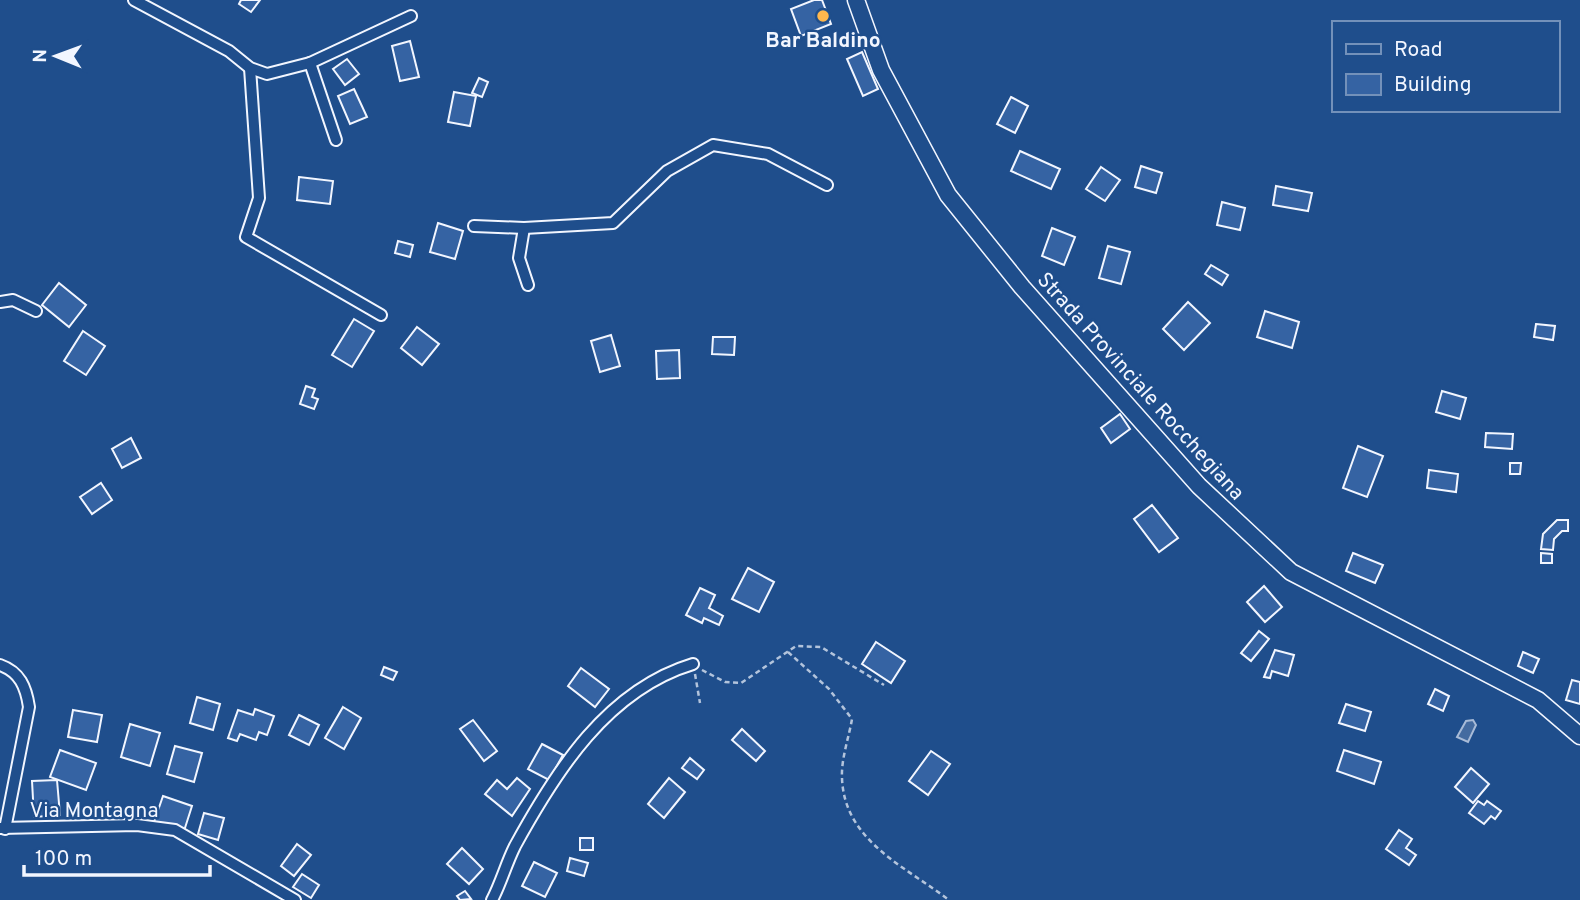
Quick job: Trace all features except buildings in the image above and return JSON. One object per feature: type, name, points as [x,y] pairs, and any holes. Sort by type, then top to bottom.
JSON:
[{"type":"main road","name":"Strada Provinciale Rocchegiana","points":[[856,0],[881,70],[948,195],[1022,287],[1199,486],[1291,572],[1538,700],[1580,736]]},
{"type":"street","points":[[134,0],[210,40],[250,68],[267,74],[310,63],[411,16]]},
{"type":"street","points":[[310,63],[336,140]]},
{"type":"street","points":[[250,68],[259,198],[246,237],[381,315]]},
{"type":"street","points":[[474,226],[524,228],[613,223],[667,171],[713,145],[768,154],[827,185]]},
{"type":"street","points":[[524,228],[519,257],[528,285]]},
{"type":"street","points":[[0,302],[13,300],[36,311]]},
{"type":"street","points":[[492,900],[514,848],[542,800],[594,730],[616,705],[646,684],[668,672],[693,664]]},
{"type":"street","points":[[0,665],[11,669],[26,687],[29,706],[2,829]]},
{"type":"street","name":"Via Montagna","points":[[2,829],[137,825],[175,830],[295,900]]},
{"type":"path","points":[[693,664],[725,682],[741,683],[796,646],[821,647],[884,685]]},
{"type":"path","points":[[788,652],[829,689],[852,719],[842,774],[844,798],[858,827],[883,856],[917,876],[949,900]]},
{"type":"path","points":[[693,664],[700,703]]},
{"type":"water","points":[[1473,720],[1476,725],[1468,742],[1457,737],[1466,721]]},
{"type":"place","name":"Bar Baldino","points":[[823,16]]}]
